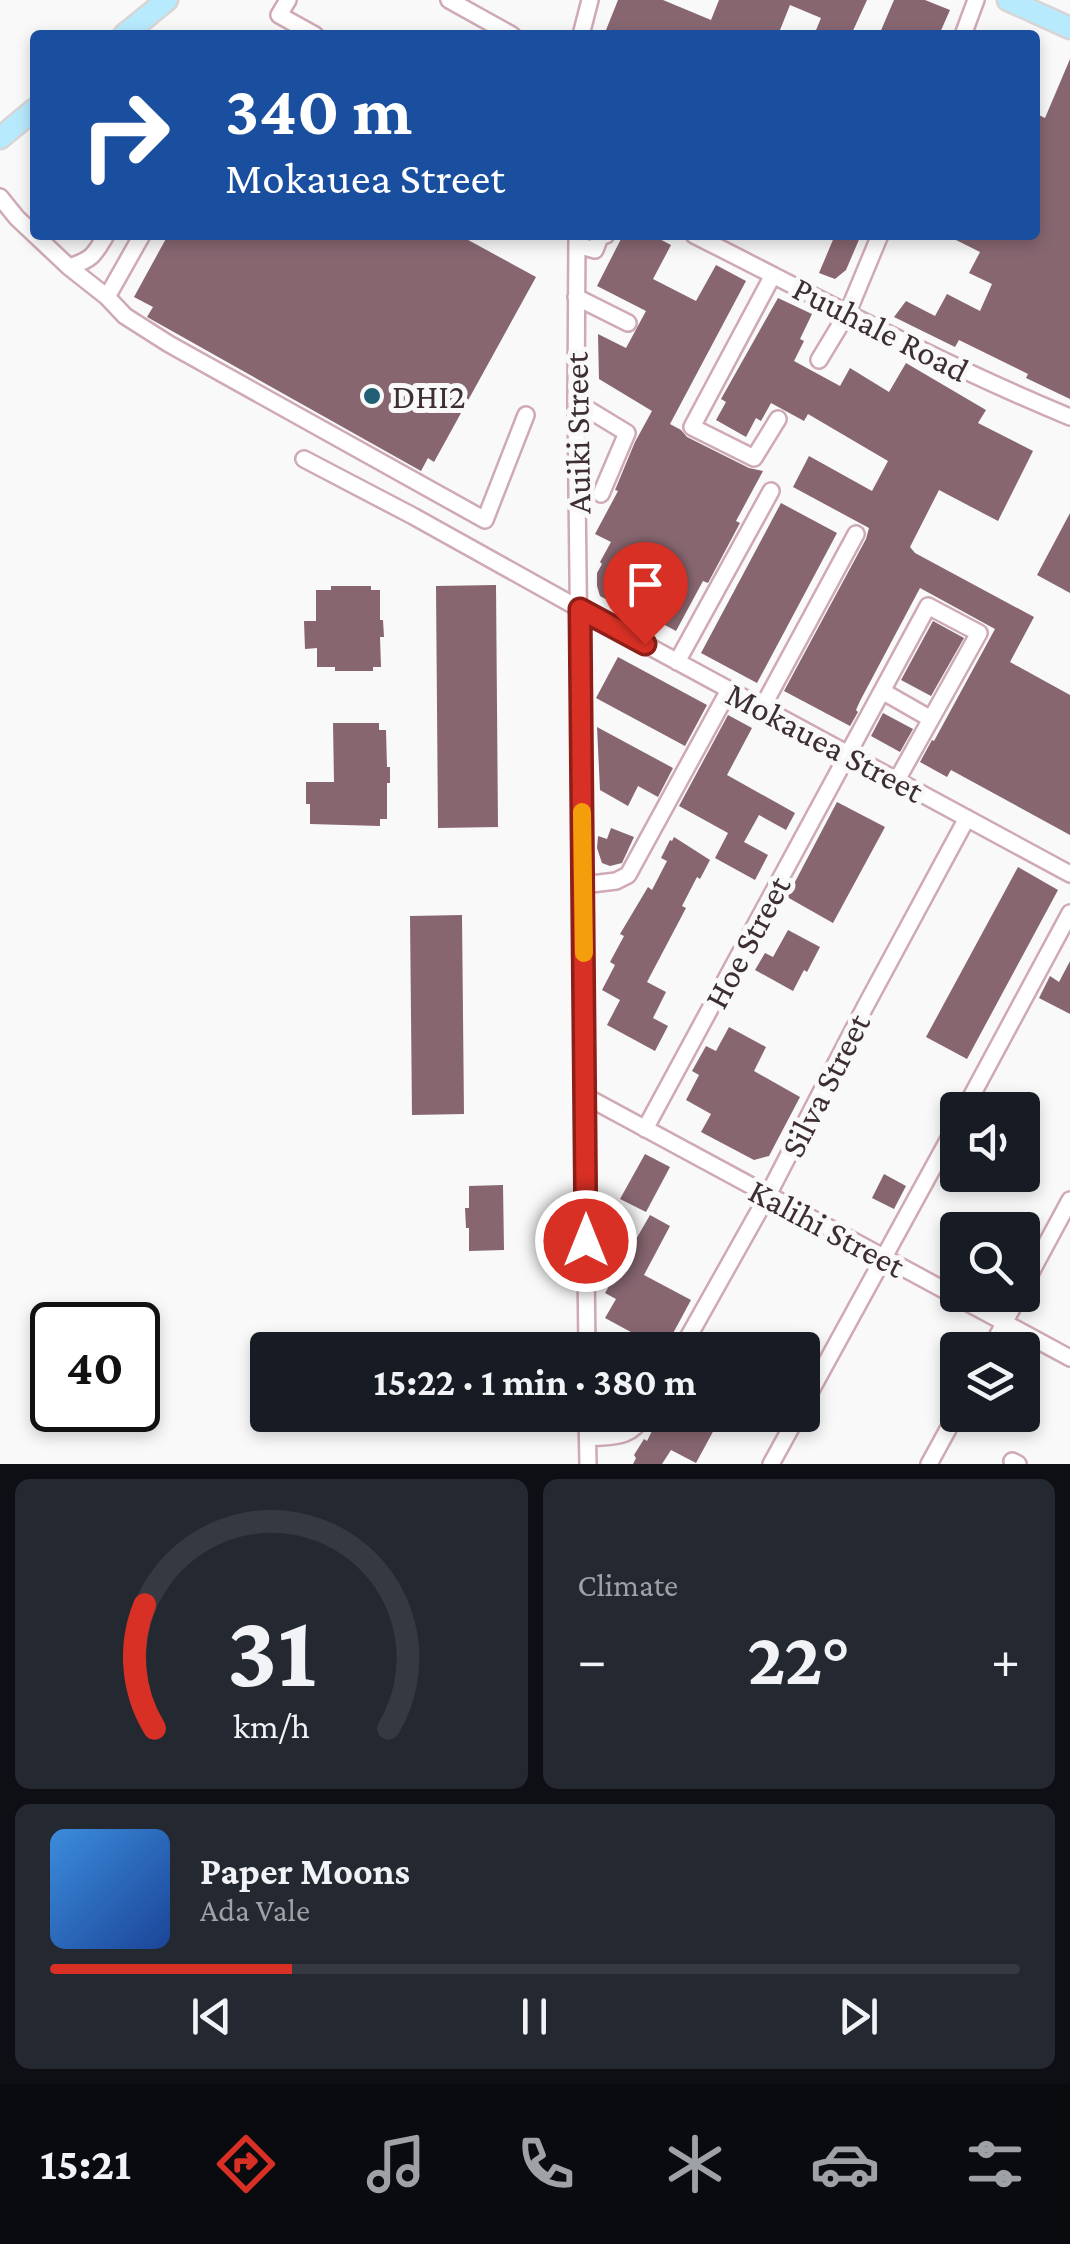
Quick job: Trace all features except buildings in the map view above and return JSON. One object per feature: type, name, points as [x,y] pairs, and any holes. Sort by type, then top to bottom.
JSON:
[{"type":"main road","points":[[130,30],[166,0]]},
{"type":"main road","points":[[1008,0],[1070,28]]},
{"type":"main road","points":[[0,138],[30,113]]},
{"type":"street","points":[[288,0],[279,15],[305,30]]},
{"type":"street","points":[[449,0],[503,30]]},
{"type":"street","points":[[582,30],[590,0]]},
{"type":"street","points":[[965,30],[976,0]]},
{"type":"street","points":[[0,197],[30,230]]},
{"type":"street","points":[[40,240],[125,316],[169,344],[486,520],[526,415]]},
{"type":"street","points":[[69,267],[88,261],[103,240]]},
{"type":"street","points":[[107,296],[139,240]]},
{"type":"street","points":[[577,240],[595,250]]},
{"type":"street","name":"Auiki Street","points":[[577,240],[587,1332]]},
{"type":"street","points":[[599,240],[597,258],[605,264]]},
{"type":"street","name":"Puuhale Road","points":[[704,240],[1009,392],[1070,417]]},
{"type":"street","points":[[819,360],[848,312],[878,240]]},
{"type":"street","points":[[773,275],[692,427],[754,458],[778,418]]},
{"type":"street","points":[[576,297],[628,322]]},
{"type":"street","points":[[576,402],[627,433],[602,494]]},
{"type":"street","points":[[327,472],[343,440]]},
{"type":"street","name":"Mokauea Street","points":[[304,459],[1070,874]]},
{"type":"street","points":[[677,662],[771,491]]},
{"type":"street","points":[[762,708],[856,534]]},
{"type":"street","name":"Hoe Street","points":[[646,1129],[928,606],[979,633],[931,719]]},
{"type":"street","points":[[583,885],[628,875],[729,690]]},
{"type":"street","points":[[882,691],[931,719],[897,780]]},
{"type":"street","name":"Silva Street","points":[[691,1332],[967,818]]},
{"type":"street","points":[[974,1092],[1070,912]]},
{"type":"street","name":"Kalihi Street","points":[[585,1096],[1070,1358]]},
{"type":"street","points":[[820,1374],[940,1155]]},
{"type":"street","points":[[1040,1256],[1070,1200]]},
{"type":"street","points":[[1000,1332],[1010,1312]]},
{"type":"street","points":[[588,1432],[588,1464]]},
{"type":"street","points":[[588,1438],[628,1432]]},
{"type":"street","points":[[771,1464],[789,1432]]},
{"type":"street","points":[[929,1464],[946,1432]]},
{"type":"slow traffic","points":[[582,812],[584,953]]},
{"type":"place","name":"DHI2","points":[[372,396]]},
{"type":"route","points":[[586,1241],[580,609],[645,644]]}]
